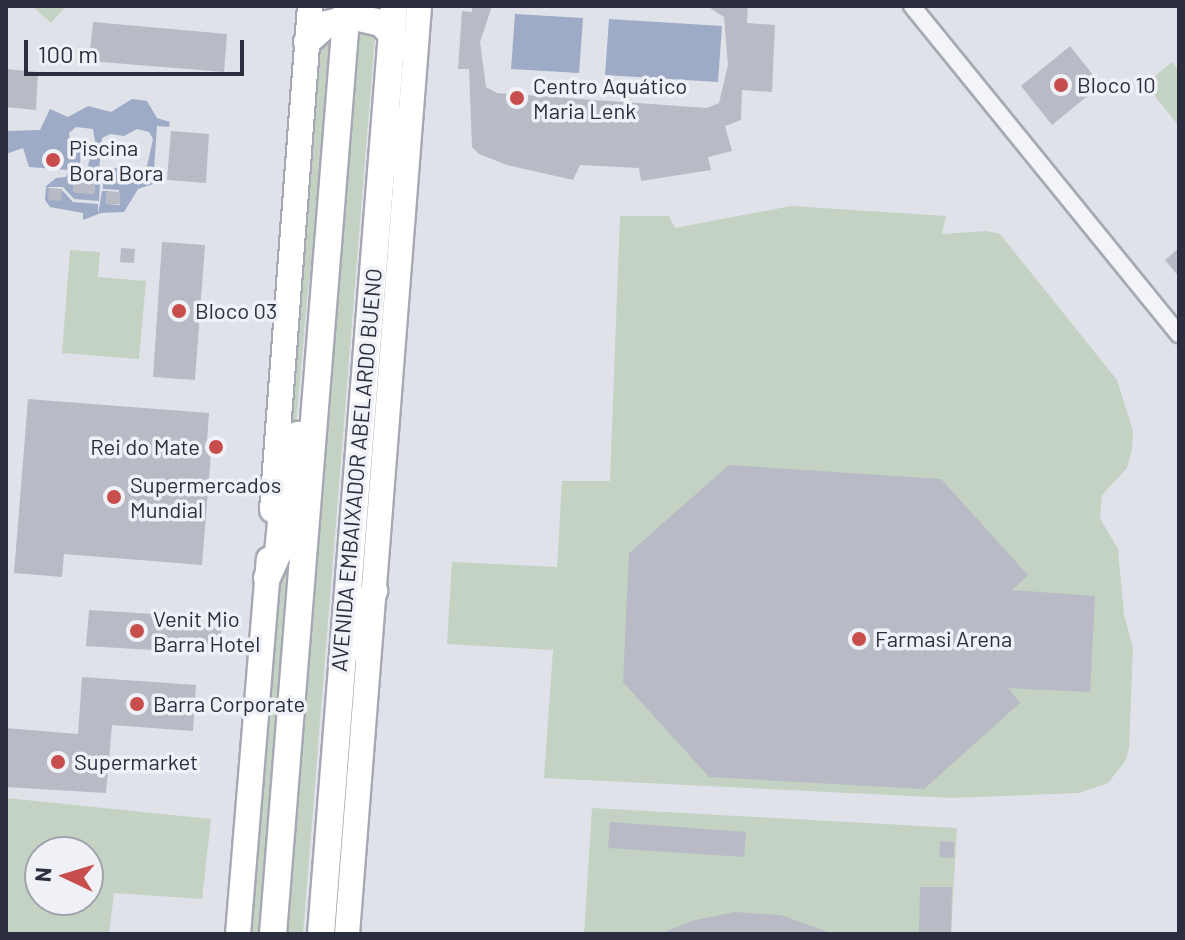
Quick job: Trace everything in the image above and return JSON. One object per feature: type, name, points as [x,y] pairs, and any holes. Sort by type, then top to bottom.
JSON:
[{"type":"highway","name":"AVENIDA EMBAIXADOR ABELARDO BUENO","points":[[321,934],[394,6]]},
{"type":"highway","points":[[307,42],[317,30],[346,11],[371,19],[393,33],[401,45],[404,63],[398,144],[405,171]]},
{"type":"highway","name":"AVENIDA EMBAIXADOR ABELARDO BUENO","points":[[273,934],[346,11]]},
{"type":"highway","points":[[267,578],[278,553],[283,501],[301,424],[312,311],[326,250]]},
{"type":"highway","points":[[325,885],[336,843],[362,616],[374,591]]},
{"type":"main road","points":[[238,934],[310,6]]},
{"type":"main road","name":"AVENIDA EMBAIXADOR ABELARDO BUENO","points":[[347,934],[419,6]]},
{"type":"street","points":[[912,6],[1179,334]]},
{"type":"green space","points":[[32,6],[66,6],[51,23]]},
{"type":"green space","points":[[366,28],[375,35],[303,934],[285,934],[358,36],[360,30]]},
{"type":"green space","points":[[333,36],[327,149],[308,289],[296,424],[284,477],[317,56],[321,46]]},
{"type":"green space","points":[[1172,62],[1179,71],[1179,126],[1145,84]]},
{"type":"green space","points":[[791,206],[946,216],[942,234],[987,231],[1000,234],[1117,380],[1133,431],[1132,449],[1127,468],[1102,495],[1100,518],[1118,549],[1124,615],[1133,648],[1129,747],[1126,760],[1108,783],[1079,793],[951,798],[544,778],[553,650],[447,644],[452,562],[557,567],[562,481],[610,481],[620,216],[669,216],[675,228]]},
{"type":"green space","points":[[70,250],[100,252],[98,277],[146,281],[139,359],[62,353]]},
{"type":"green space","points":[[297,461],[262,934],[245,934],[287,512]]},
{"type":"green space","points":[[6,798],[211,819],[202,899],[114,893],[109,934],[6,934]]},
{"type":"green space","points":[[592,808],[957,828],[951,934],[584,934]]},
{"type":"water","points":[[515,14],[583,18],[579,73],[511,69]]},
{"type":"water","points":[[609,19],[722,26],[718,82],[605,75]]},
{"type":"water","name":"Piscina Bora Bora","points":[[132,99],[147,101],[157,118],[170,122],[169,127],[157,126],[153,184],[138,189],[124,212],[101,213],[83,220],[83,213],[50,207],[45,200],[46,186],[56,178],[66,177],[68,170],[29,167],[23,148],[6,154],[6,131],[40,130],[50,109],[68,117],[88,106],[111,112]],"holes":[[[76,127],[93,129],[95,141],[87,169],[80,165],[81,147],[70,139],[69,133]],[[137,129],[149,132],[153,139],[147,166],[137,172],[117,168],[99,171],[102,138],[110,134],[124,136]]]},
{"type":"pier","points":[[75,179],[103,181],[103,189],[119,190],[120,205],[106,204],[107,191],[102,191],[98,214],[98,204],[73,202],[62,190],[45,187],[63,187],[74,199],[99,201],[100,182],[95,182],[94,194],[73,192]]},
{"type":"building","name":"Centro Aquático Maria Lenk","points":[[472,6],[492,6],[480,42],[486,87],[497,93],[707,108],[719,103],[728,65],[724,17],[707,6],[748,6],[747,23],[775,25],[772,92],[742,90],[741,120],[725,126],[732,151],[708,157],[711,170],[641,181],[639,168],[580,165],[573,180],[507,165],[479,154],[472,147],[469,69],[458,69],[462,11],[472,12]]},
{"type":"building","points":[[93,22],[227,34],[224,72],[89,61]]},
{"type":"building","name":"Bloco 10","points":[[1070,46],[1101,85],[1052,125],[1021,86]]},
{"type":"building","points":[[6,69],[38,72],[36,110],[6,107]]},
{"type":"building","points":[[171,131],[209,134],[206,183],[167,180]]},
{"type":"building","points":[[74,180],[95,182],[94,194],[73,192]]},
{"type":"building","points":[[49,188],[62,189],[61,201],[48,200]]},
{"type":"building","points":[[107,191],[120,192],[120,204],[106,204]]},
{"type":"building","name":"Bloco 03","points":[[162,242],[205,245],[195,380],[153,377]]},
{"type":"building","points":[[121,248],[135,249],[134,263],[120,262]]},
{"type":"building","points":[[1179,248],[1179,277],[1165,260]]},
{"type":"building","name":"Supermercados Mundial","points":[[28,399],[209,413],[207,441],[212,441],[202,565],[64,554],[62,577],[14,573]]},
{"type":"building","name":"Farmasi Arena","points":[[729,465],[941,479],[1028,575],[1012,590],[1095,596],[1090,692],[1008,688],[1020,703],[924,789],[709,777],[623,682],[629,553]]},
{"type":"building","name":"Venit Mio Barra Hotel","points":[[89,610],[187,616],[187,626],[222,628],[220,645],[186,643],[185,652],[86,646]]},
{"type":"building","points":[[82,677],[196,685],[193,731],[112,725],[106,793],[6,787],[6,728],[78,734]]},
{"type":"building","points":[[610,822],[746,832],[744,857],[608,848]]},
{"type":"building","points":[[940,841],[954,842],[954,858],[939,857]]},
{"type":"building","points":[[920,887],[952,887],[951,934],[919,934]]},
{"type":"building","points":[[735,912],[781,915],[833,934],[660,934],[691,921]]},
{"type":"place","name":"Bloco 10","points":[[1061,85]]},
{"type":"place","name":"Centro Aquático Maria Lenk","points":[[517,98]]},
{"type":"place","name":"Piscina Bora Bora","points":[[53,160]]},
{"type":"place","name":"Bloco 03","points":[[179,311]]},
{"type":"place","name":"Rei do Mate","points":[[216,447]]},
{"type":"place","name":"Supermercados Mundial","points":[[114,497]]},
{"type":"place","name":"Venit Mio Barra Hotel","points":[[137,631]]},
{"type":"place","name":"Farmasi Arena","points":[[859,639]]},
{"type":"place","name":"Barra Corporate","points":[[137,704]]},
{"type":"place","name":"Supermarket","points":[[58,762]]}]
